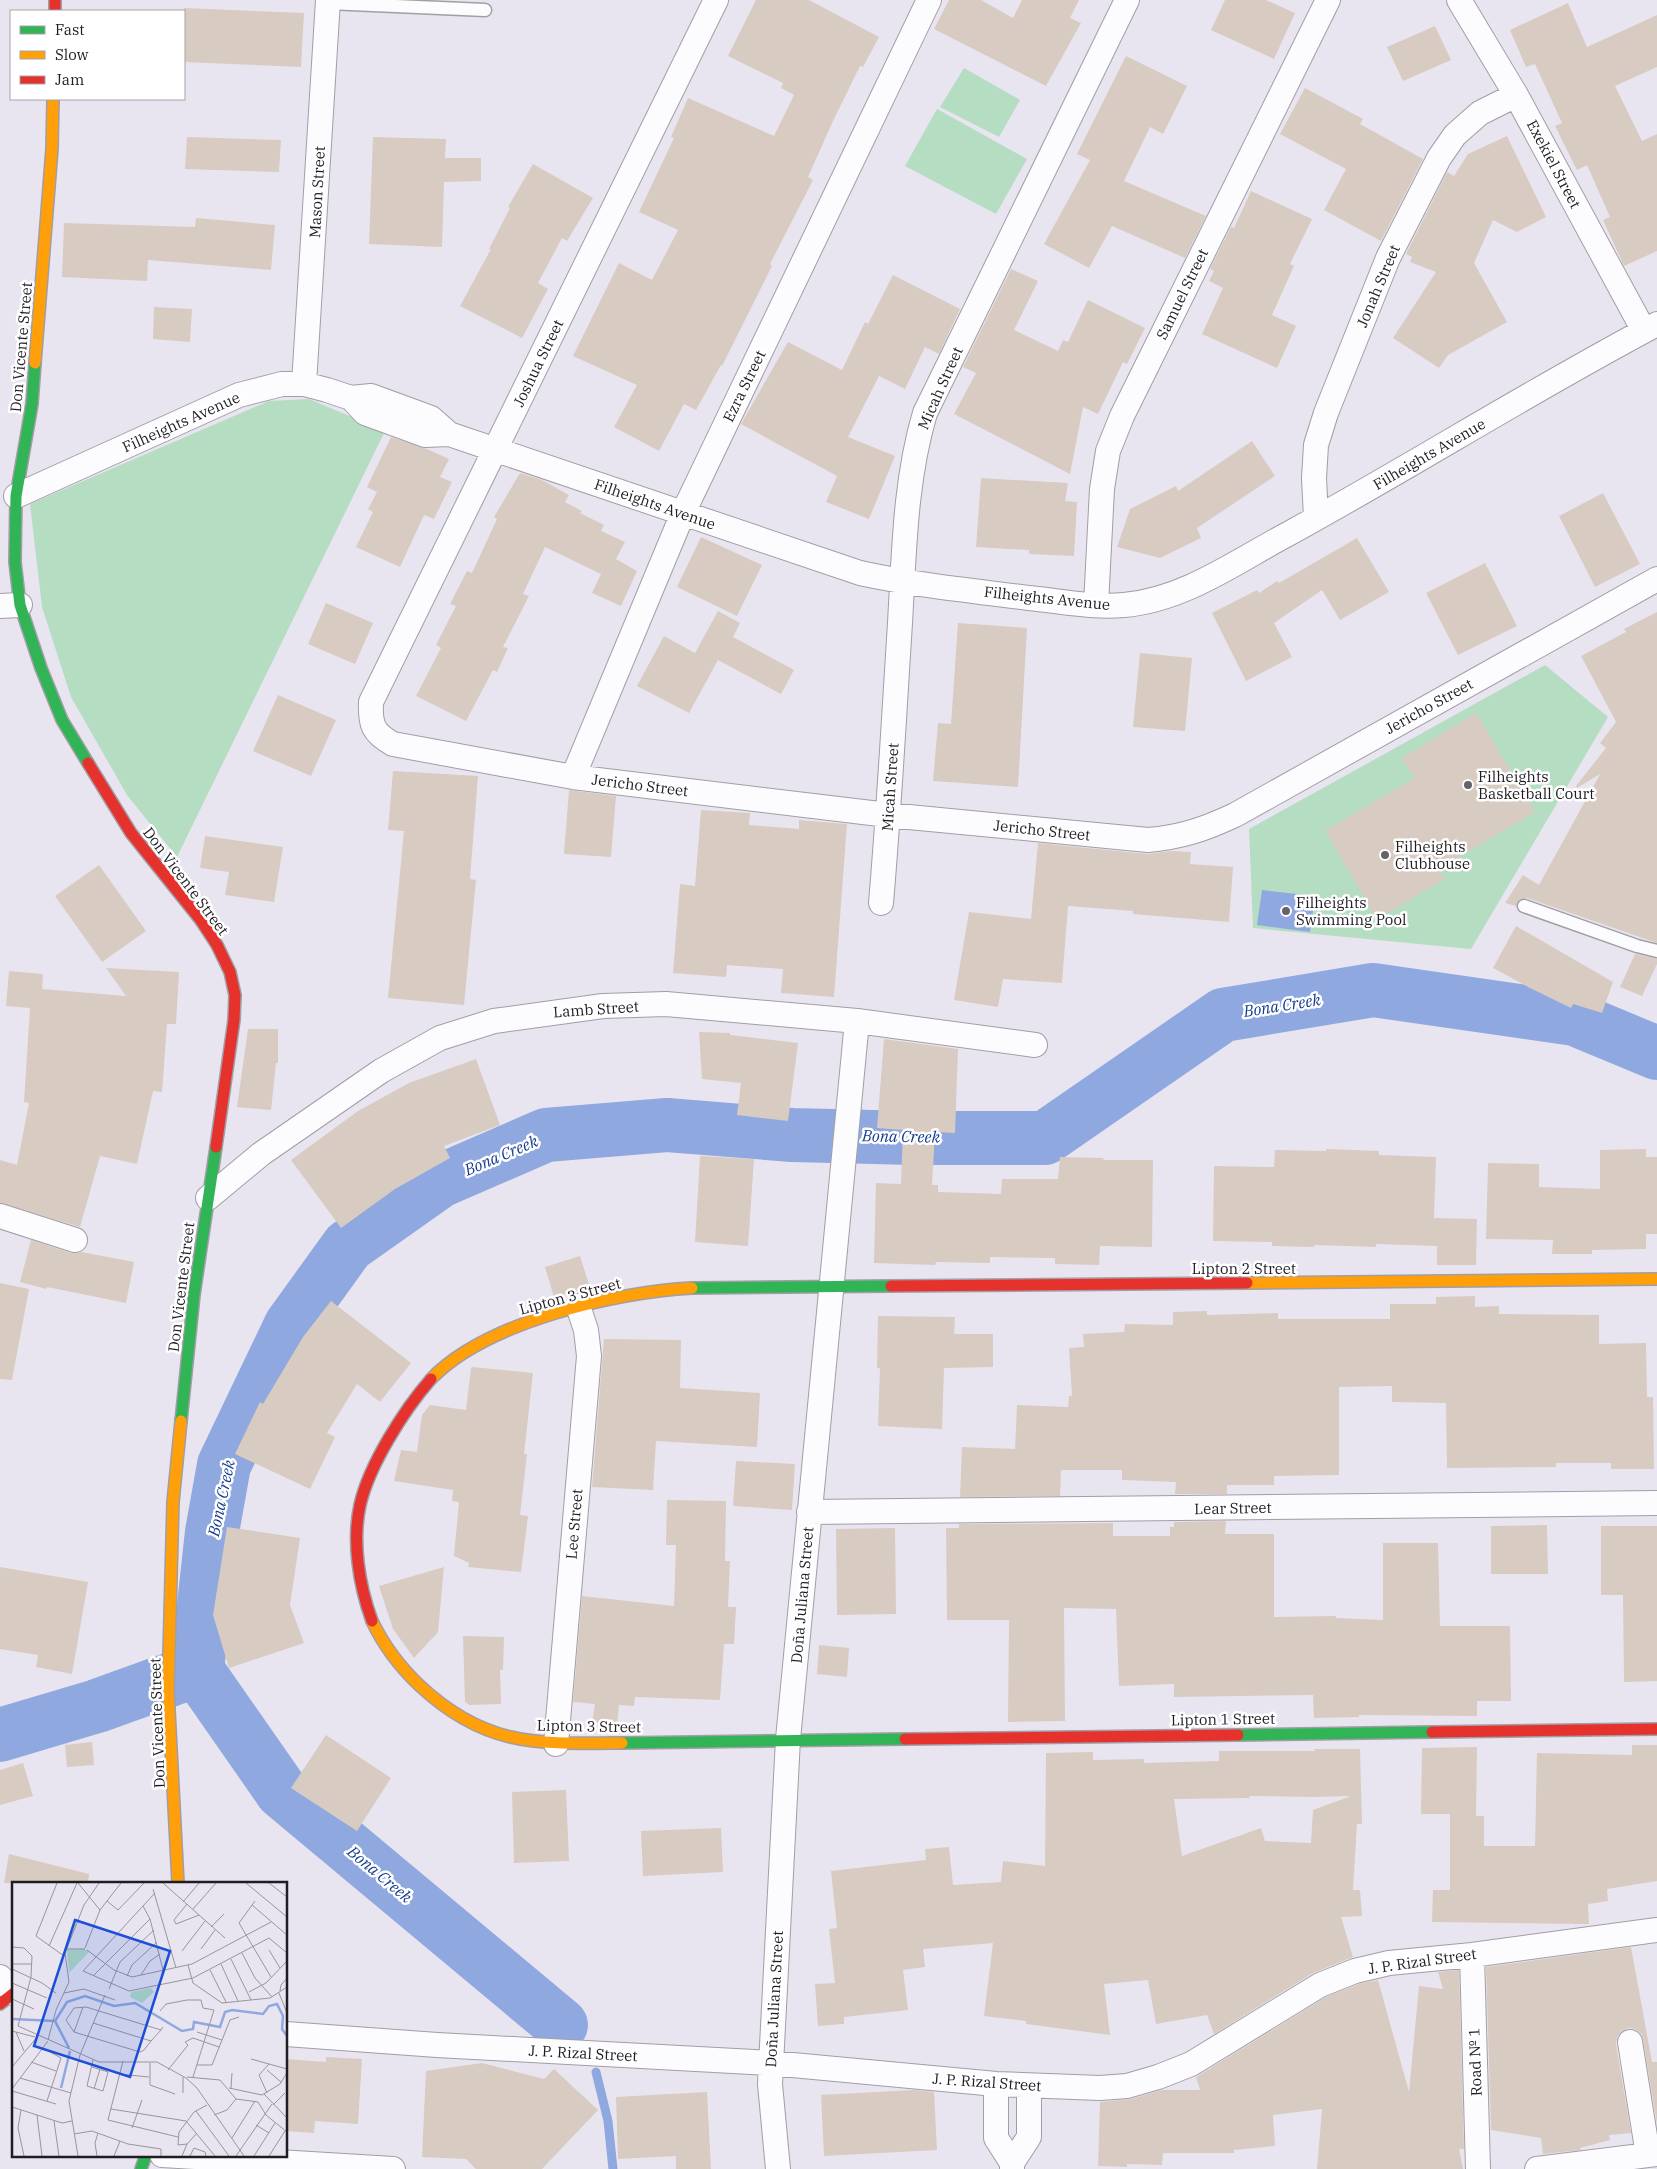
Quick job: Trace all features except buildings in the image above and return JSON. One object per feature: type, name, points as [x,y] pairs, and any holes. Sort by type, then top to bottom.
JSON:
[{"type":"street","name":"Joshua Street","points":[[374,728],[370,717],[371,702],[716,0]]},
{"type":"street","name":"Ezra Street","points":[[573,777],[683,513],[929,0]]},
{"type":"street","name":"Micah Street","points":[[881,903],[902,582],[916,445],[926,413],[1128,0]]},
{"type":"street","name":"Samuel Street","points":[[1096,606],[1102,489],[1108,451],[1122,416],[1328,0]]},
{"type":"street","name":"Exekiel Street","points":[[1459,0],[1516,94],[1650,328]]},
{"type":"street","name":"Mason Street","points":[[304,384],[328,2]]},
{"type":"street","name":"Jonah Street","points":[[1316,518],[1314,478],[1316,445],[1326,413],[1388,258],[1439,158],[1455,135],[1480,113],[1516,94]]},
{"type":"street","name":"Don Vicente Street","points":[[53,100],[52,149],[32,404],[16,496],[15,562],[10,605],[41,668],[62,720],[131,833],[200,919],[230,972],[235,995],[234,1020],[194,1295],[174,1502],[168,1691],[178,1882]]},
{"type":"street","name":"Filheights Avenue","points":[[16,496],[239,395],[282,384],[304,384],[351,398],[365,413],[425,435],[449,434],[815,560],[860,573],[902,582],[1096,606],[1125,605],[1158,599],[1188,588],[1316,518],[1650,328]]},
{"type":"street","name":"Jericho Street","points":[[374,728],[381,738],[393,744],[573,777],[888,814],[1148,840],[1173,838],[1204,830],[1236,814],[1657,579]]},
{"type":"street","name":"Lamb Street","points":[[208,1198],[262,1154],[381,1070],[440,1038],[494,1020],[603,1006],[666,1004],[857,1021],[1035,1044]]},
{"type":"street","name":"Doña Juliana Street","points":[[778,2169],[770,2084],[788,1739],[830,1286],[850,1105],[857,1021]]},
{"type":"street","points":[[0,1216],[75,1240]]},
{"type":"street","name":"Lipton 2 Street","points":[[830,1286],[1657,1279]]},
{"type":"street","name":"Lipton 3 Street","points":[[788,1739],[556,1744],[506,1737],[466,1722],[429,1694],[387,1650],[366,1605],[357,1554],[360,1504],[379,1458],[405,1412],[439,1371],[485,1340],[535,1318],[578,1306],[626,1296],[690,1288],[830,1286]]},
{"type":"street","name":"Lee Street","points":[[556,1744],[589,1356],[586,1330],[578,1306]]},
{"type":"street","name":"Lear Street","points":[[809,1512],[1657,1503]]},
{"type":"street","name":"Lipton 1 Street","points":[[788,1739],[1657,1729]]},
{"type":"street","name":"J. P. Rizal Street","points":[[288,2034],[436,2045],[771,2063],[996,2084],[1100,2088],[1127,2086],[1158,2077],[1191,2064],[1320,1986],[1355,1971],[1388,1962],[1472,1955],[1657,1930]]},
{"type":"street","name":"Road № 1","points":[[1472,1955],[1478,2169]]},
{"type":"street","points":[[0,1977],[12,1991]]},
{"type":"street","points":[[0,2004],[12,1995]]},
{"type":"street","points":[[1537,2169],[1653,2154],[1630,2042]]},
{"type":"street","points":[[996,2084],[996,2138],[1012,2166]]},
{"type":"street","points":[[1012,2166],[1028,2138],[1029,2086]]},
{"type":"street","points":[[142,2169],[146,2156]]},
{"type":"street","points":[[178,2156],[393,2169]]},
{"type":"lane","points":[[328,2],[484,10]]},
{"type":"lane","points":[[1524,906],[1637,946],[1657,951]]},
{"type":"green space","points":[[964,68],[1020,100],[999,137],[940,107]]},
{"type":"green space","points":[[937,109],[1027,159],[996,214],[905,166]]},
{"type":"green space","points":[[309,399],[385,431],[177,857],[127,795],[71,697],[42,607],[30,504],[269,401]]},
{"type":"green space","points":[[1545,665],[1608,717],[1471,949],[1253,928],[1249,829]]},
{"type":"water","name":"Filheights Swimming Pool","points":[[1262,890],[1315,896],[1310,932],[1257,925]]},
{"type":"waterway","name":"Bona Creek","points":[[561,2025],[282,1792],[197,1670],[212,1532],[224,1465],[291,1325],[348,1246],[440,1181],[546,1135],[667,1125],[792,1135],[914,1138],[1045,1138],[1223,1015],[1373,990],[1575,1019],[1657,1053]]},
{"type":"waterway","points":[[0,1735],[97,1706],[197,1670]]},
{"type":"waterway","name":"Bona Creek","points":[[596,2072],[608,2121],[613,2169]]},
{"type":"traffic: fast","points":[[35,363],[32,404],[16,496],[15,562],[20,605],[41,668],[62,720],[88,763]]},
{"type":"traffic: fast","points":[[181,1421],[194,1295],[216,1147]]},
{"type":"traffic: fast","points":[[692,1288],[891,1286]]},
{"type":"traffic: fast","points":[[1238,1735],[1432,1732]]},
{"type":"traffic: fast","points":[[622,1743],[905,1739]]},
{"type":"traffic: fast","points":[[141,2169],[146,2156]]},
{"type":"traffic: slow","points":[[35,363],[52,149],[53,100]]},
{"type":"traffic: slow","points":[[1247,1283],[1657,1279]]},
{"type":"traffic: slow","points":[[431,1379],[455,1359],[484,1341],[517,1326],[553,1314],[626,1296],[692,1288]]},
{"type":"traffic: slow","points":[[178,1882],[168,1691],[173,1502],[181,1421]]},
{"type":"traffic: slow","points":[[372,1621],[387,1647],[412,1678],[443,1705],[467,1720],[490,1731],[513,1738],[564,1743],[622,1743]]},
{"type":"traffic: jam","points":[[55,0],[55,10]]},
{"type":"traffic: jam","points":[[88,763],[131,833],[200,919],[217,945],[230,972],[235,995],[234,1020],[216,1147]]},
{"type":"traffic: jam","points":[[891,1286],[1247,1283]]},
{"type":"traffic: jam","points":[[372,1621],[367,1607],[358,1563],[357,1534],[360,1505],[379,1456],[399,1422],[431,1379]]},
{"type":"traffic: jam","points":[[1432,1732],[1657,1729]]},
{"type":"traffic: jam","points":[[905,1739],[1238,1735]]},
{"type":"traffic: jam","points":[[0,2004],[12,1995]]},
{"type":"place","name":"Filheights Basketball Court","points":[[1468,785]]},
{"type":"place","name":"Filheights Clubhouse","points":[[1385,855]]},
{"type":"place","name":"Filheights Swimming Pool","points":[[1286,911]]}]
